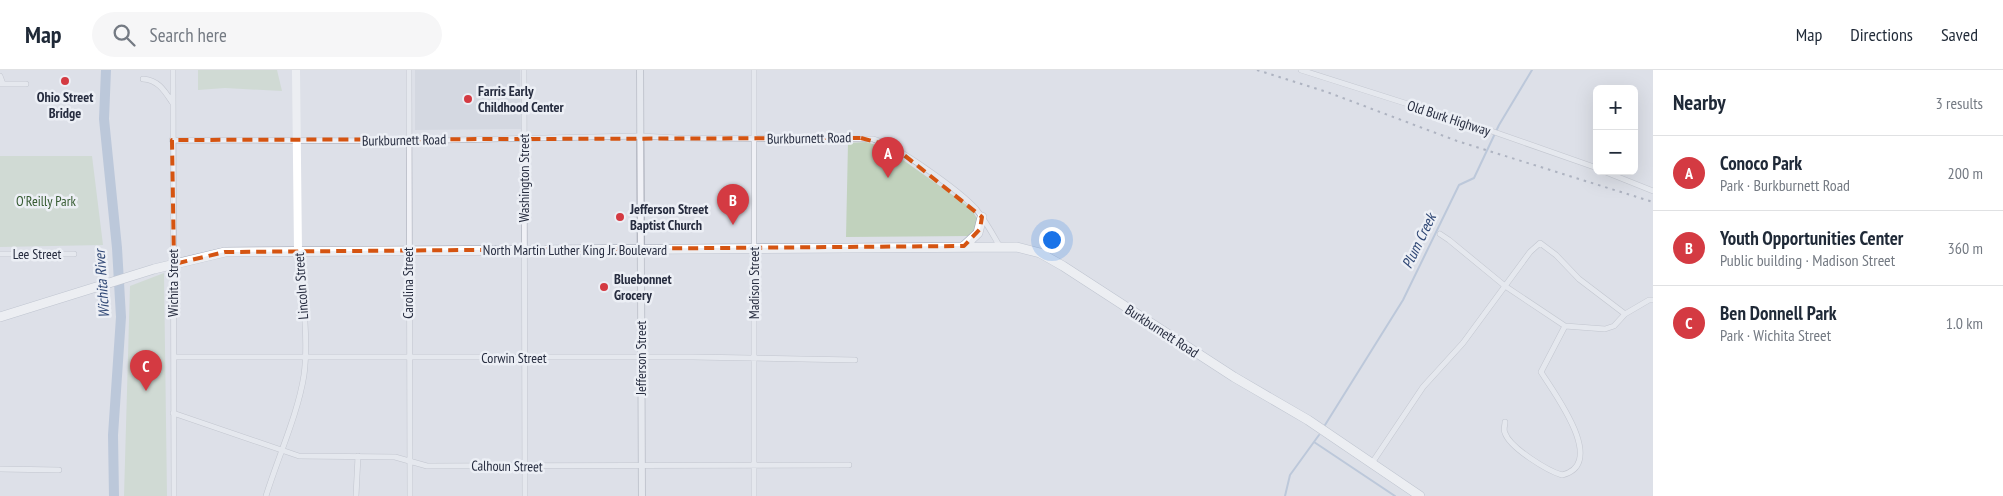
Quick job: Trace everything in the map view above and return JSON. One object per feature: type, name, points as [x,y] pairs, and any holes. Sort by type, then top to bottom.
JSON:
[{"type":"main road","name":"Lincoln Street","points":[[296,70],[298,251]]},
{"type":"main road","points":[[964,246],[978,234],[982,217]]},
{"type":"main road","name":"North Martin Luther King Jr. Boulevard","points":[[0,317],[154,269],[224,252],[754,249],[999,245]]},
{"type":"main road","name":"Burkburnett Road","points":[[999,245],[1032,250],[1055,261],[1234,377],[1308,420],[1420,496]]},
{"type":"street","name":"Wichita Street","points":[[173,70],[174,496]]},
{"type":"street","name":"Carolina Street","points":[[409,70],[408,358],[410,496]]},
{"type":"street","name":"Washington Street","points":[[524,70],[525,496]]},
{"type":"street","name":"Jefferson Street","points":[[640,70],[642,496]]},
{"type":"street","name":"Madison Street","points":[[754,70],[754,496]]},
{"type":"street","name":"Old Burk Highway","points":[[1301,70],[1501,134],[1593,167]]},
{"type":"street","points":[[0,76],[1,84],[26,84]]},
{"type":"street","points":[[143,79],[159,84],[173,102]]},
{"type":"street","name":"Burkburnett Road","points":[[172,140],[409,141],[640,136],[753,139],[861,138],[882,142],[894,147],[967,200],[982,217],[999,245]]},
{"type":"street","points":[[1613,175],[1653,191]]},
{"type":"street","points":[[1440,234],[1505,286],[1565,326],[1606,329],[1614,326],[1625,314],[1649,300],[1653,300]]},
{"type":"street","points":[[1372,463],[1423,387],[1463,343],[1530,252],[1540,243],[1556,255],[1579,279],[1625,314]]},
{"type":"street","name":"Lincoln Street","points":[[266,496],[301,390],[305,357],[298,251]]},
{"type":"street","name":"Lee Street","points":[[0,254],[74,254]]},
{"type":"street","points":[[1505,422],[1504,431],[1516,447],[1551,472],[1562,474],[1575,468],[1579,461],[1580,439],[1541,372],[1565,326]]},
{"type":"street","name":"Corwin Street","points":[[174,357],[754,357],[855,360]]},
{"type":"street","name":"Calhoun Street","points":[[173,413],[281,450],[312,457],[395,457],[428,466],[849,465]]},
{"type":"street","points":[[356,496],[358,456]]},
{"type":"street","points":[[0,469],[59,470]]},
{"type":"highlighted area","points":[[861,138],[894,147],[982,217],[980,229],[964,246],[225,252],[174,264],[172,140]]},
{"type":"shaded area","name":"Farris Early Childhood Center","points":[[415,70],[520,70],[521,129],[415,130]]},
{"type":"green space","points":[[198,70],[277,70],[282,91],[225,88],[198,90]]},
{"type":"green space","points":[[866,142],[886,148],[971,208],[979,222],[971,236],[846,237],[848,143]]},
{"type":"green space","name":"O'Reilly Park","points":[[0,156],[92,156],[103,245],[0,247]]},
{"type":"green space","points":[[164,273],[167,496],[124,496],[130,286]]},
{"type":"waterway","name":"Wichita River","points":[[106,70],[104,119],[117,248],[121,317],[113,435],[114,496]]},
{"type":"waterway","name":"Plum Creek","points":[[1325,425],[1403,300],[1459,185],[1474,178],[1499,125],[1532,70]]},
{"type":"waterway","name":"Plum Creek","points":[[1285,496],[1290,475],[1319,435]]},
{"type":"waterway","points":[[1314,442],[1395,496]]},
{"type":"railway","points":[[1257,70],[1327,92],[1457,141],[1653,202]]},
{"type":"place","name":"Ohio Street Bridge","points":[[65,81]]},
{"type":"place","name":"Farris Early Childhood Center","points":[[468,99]]},
{"type":"place","name":"Conoco Park","points":[[888,178]]},
{"type":"place","name":"Jefferson Street Baptist Church","points":[[620,217]]},
{"type":"place","name":"Youth Opportunities Center","points":[[733,225]]},
{"type":"place","name":"Bluebonnet Grocery","points":[[604,287]]},
{"type":"place","name":"Ben Donnell Park","points":[[146,391]]}]
